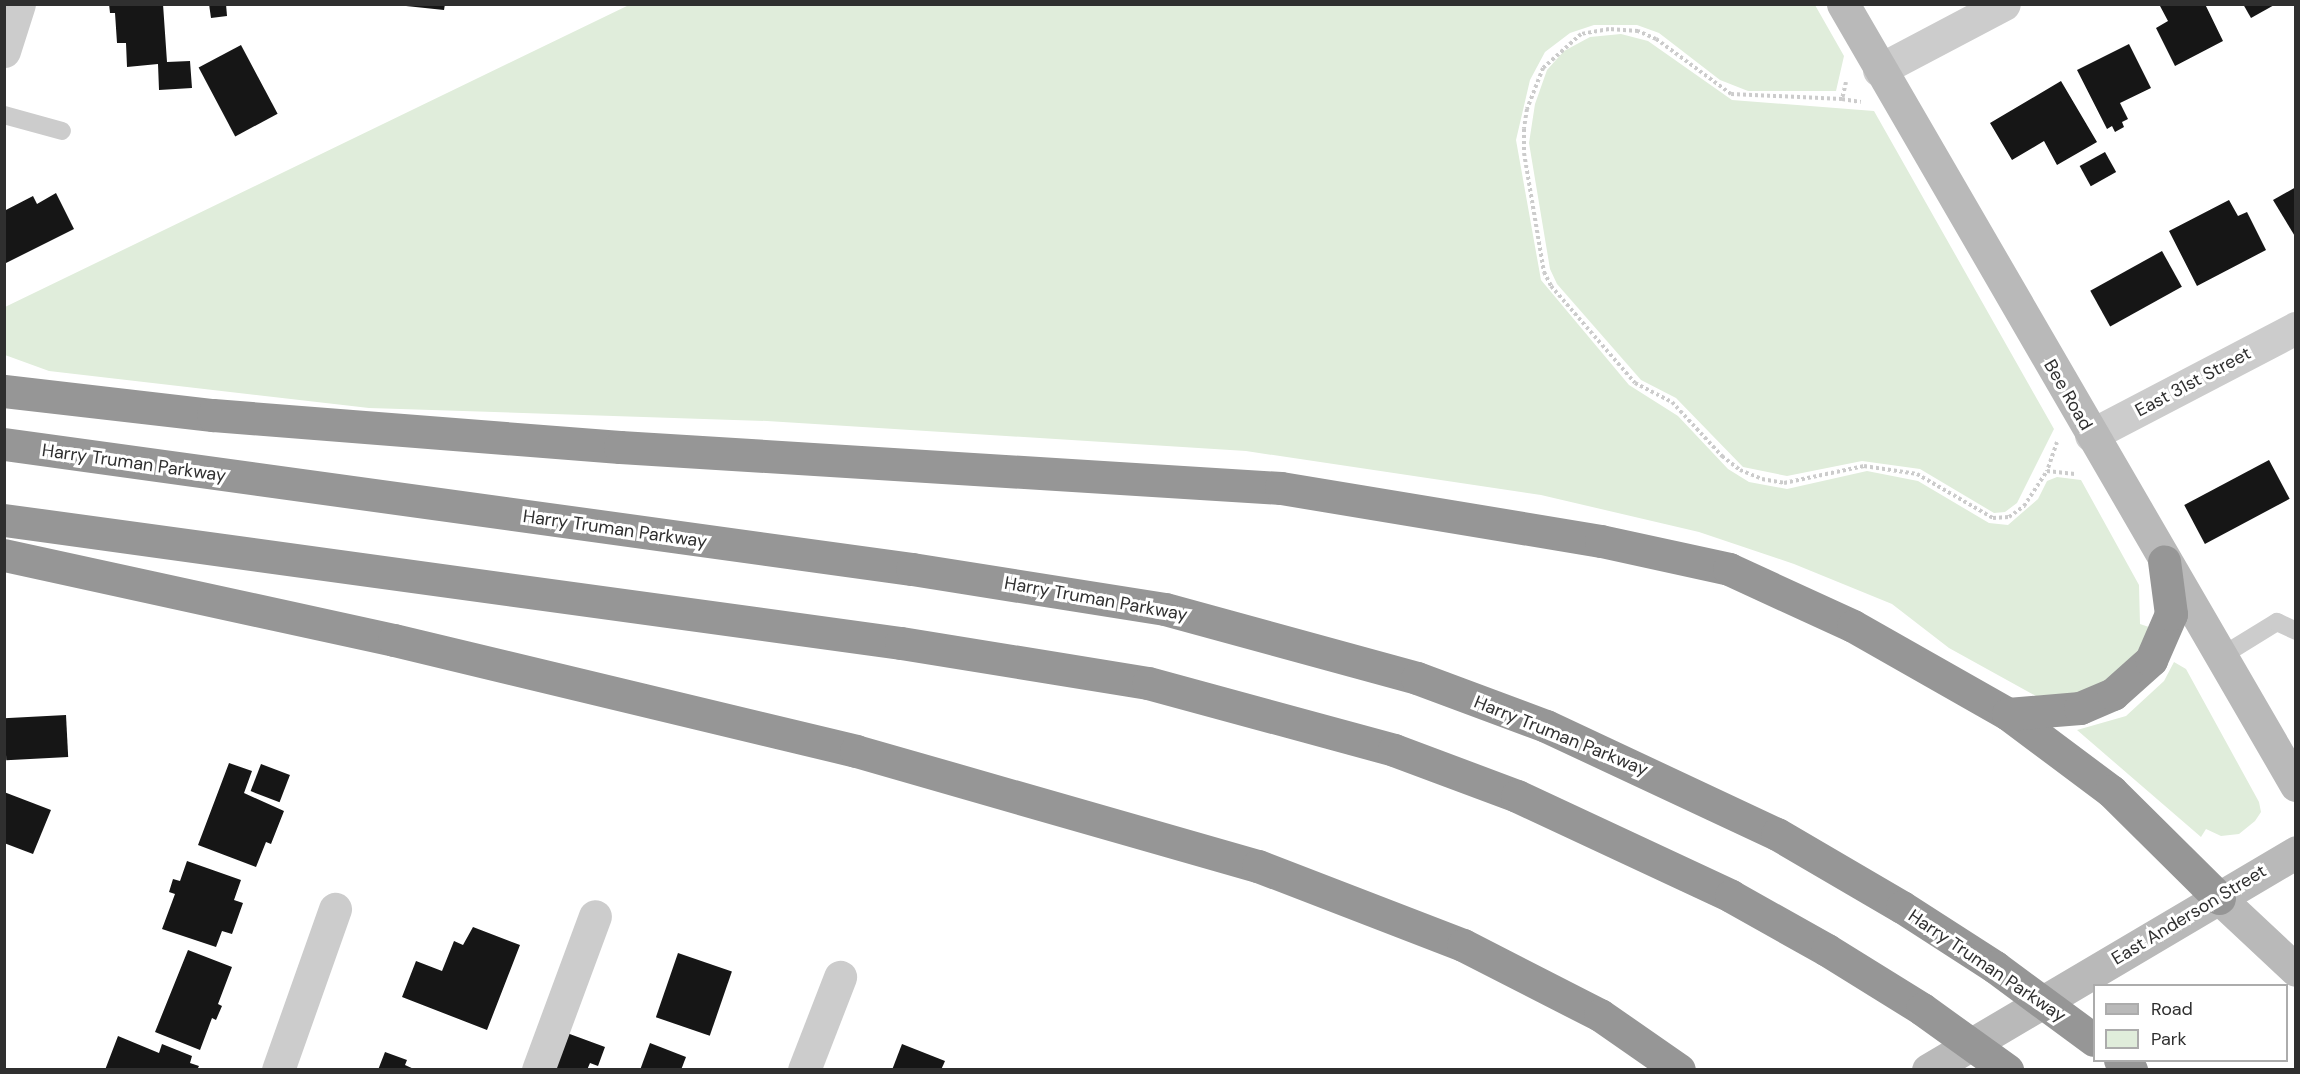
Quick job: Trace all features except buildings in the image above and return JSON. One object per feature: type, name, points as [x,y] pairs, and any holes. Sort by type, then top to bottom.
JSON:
[{"type":"highway","points":[[4,391],[213,415],[620,447],[1281,488],[1601,541],[1729,569],[1852,626],[2008,714],[2111,791],[2219,898]]},
{"type":"highway","name":"Harry Truman Parkway","points":[[4,444],[923,570],[1165,609],[1417,678],[1546,726],[1777,834],[1902,907],[1995,967],[2093,1039]]},
{"type":"highway","points":[[4,520],[901,643],[1148,683],[1394,750],[1517,796],[1731,896],[1827,950],[1922,1009],[2007,1070]]},
{"type":"highway","points":[[4,555],[394,640],[856,751],[1258,866],[1463,945],[1600,1015],[1679,1070]]},
{"type":"highway","points":[[2008,714],[2080,708],[2113,694],[2151,660],[2171,614],[2164,561]]},
{"type":"highway","points":[[1600,1015],[1648,1070]]},
{"type":"main road","name":"Bee Road","points":[[1843,4],[2076,434],[2164,561],[2295,785]]},
{"type":"main road","name":"East Anderson Street","points":[[1928,1070],[2295,852]]},
{"type":"main road","points":[[2219,898],[2295,970]]},
{"type":"street","points":[[4,51],[19,4]]},
{"type":"street","points":[[1879,70],[2004,4]]},
{"type":"street","name":"East 31st Street","points":[[2076,434],[2295,328]]},
{"type":"street","points":[[278,1070],[335,909]]},
{"type":"street","points":[[538,1070],[595,916]]},
{"type":"street","points":[[804,1070],[840,977]]},
{"type":"lane","points":[[4,115],[62,131]]},
{"type":"lane","points":[[2220,657],[2277,622],[2295,631]]},
{"type":"path","points":[[1842,99],[1731,94],[1656,39],[1638,31],[1609,28],[1581,34],[1543,68],[1527,109],[1524,129],[1528,175],[1544,272],[1551,286],[1635,383],[1672,402],[1722,456],[1740,470],[1762,479],[1784,483],[1864,466],[1917,474],[1993,518],[2009,517],[2024,506],[2047,471],[2076,434]]},
{"type":"path","points":[[2047,471],[2085,476]]},
{"type":"green space","points":[[629,5],[1815,5],[1844,56],[1836,91],[1748,91],[1720,80],[1659,33],[1637,25],[1594,25],[1570,33],[1545,52],[1530,80],[1516,140],[1541,280],[1629,385],[1678,416],[1728,469],[1749,482],[1787,489],[1867,471],[1918,481],[1989,523],[2008,525],[2038,499],[2047,481],[2057,477],[2081,480],[2139,585],[2140,624],[2149,627],[2146,642],[2097,693],[2036,696],[1949,648],[1892,604],[1794,564],[1699,532],[1541,495],[1246,451],[767,421],[369,408],[49,371],[5,355],[5,307]]},
{"type":"green space","points":[[1621,34],[1648,41],[1732,100],[1874,111],[2054,429],[2017,503],[2005,512],[1994,513],[1920,469],[1862,461],[1787,476],[1743,467],[1676,398],[1641,380],[1557,284],[1550,269],[1529,143],[1535,104],[1547,70],[1564,51],[1590,37]]},
{"type":"green space","points":[[2174,662],[2186,669],[2259,802],[2261,812],[2255,821],[2239,834],[2221,836],[2206,829],[2201,837],[2077,730],[2126,716],[2164,681]]}]
